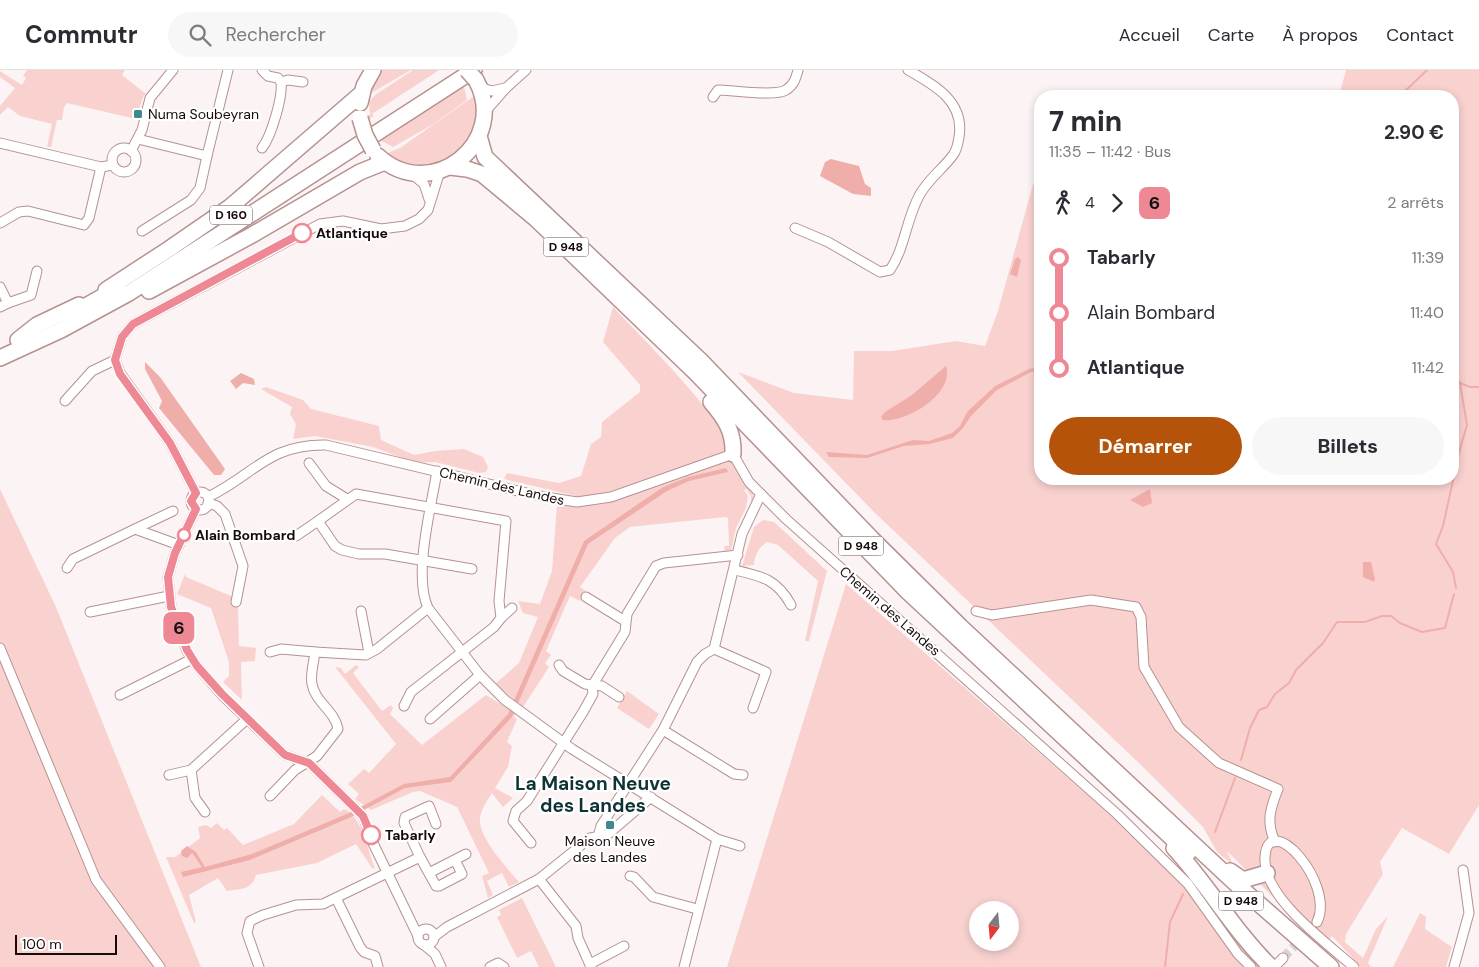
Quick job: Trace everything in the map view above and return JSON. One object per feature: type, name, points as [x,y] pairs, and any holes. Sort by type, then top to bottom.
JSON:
[{"type":"highway","points":[[374,70],[362,92],[360,118],[364,135],[373,150],[385,162],[411,173],[445,169],[467,154],[479,136],[483,114],[474,77]]},
{"type":"highway","name":"D 160","points":[[0,358],[112,292],[455,70]]},
{"type":"highway","name":"D 160","points":[[20,345],[103,309],[474,77]]},
{"type":"highway","name":"D 160","points":[[20,345],[36,325],[88,301],[199,229],[230,206],[362,92]]},
{"type":"highway","name":"D 948","points":[[479,136],[486,156],[701,361],[920,588],[1200,850],[1331,967]]},
{"type":"highway","name":"D 160","points":[[0,348],[46,343],[128,302],[252,235],[360,172],[385,162]]},
{"type":"highway","name":"D 948","points":[[445,169],[476,171],[500,187],[673,351],[915,598],[1168,835],[1315,967]]},
{"type":"highway","points":[[673,351],[677,364],[728,424],[732,434],[733,454]]},
{"type":"highway","points":[[1168,835],[1171,845],[1196,874],[1231,922],[1276,964]]},
{"type":"highway","points":[[1200,850],[1212,855],[1243,880],[1267,873]]},
{"type":"street","points":[[132,152],[138,140],[150,98],[173,70]]},
{"type":"street","points":[[142,231],[191,200],[196,194],[228,70]]},
{"type":"street","points":[[262,70],[268,76],[278,78],[281,82],[281,91],[269,139],[262,148]]},
{"type":"street","points":[[483,114],[506,88],[526,70]]},
{"type":"street","points":[[712,97],[718,90],[771,93],[785,91],[794,83],[798,70]]},
{"type":"street","points":[[795,228],[828,242],[880,272],[890,270],[897,259],[911,213],[919,196],[954,155],[961,128],[958,112],[948,97],[908,70]]},
{"type":"street","points":[[474,77],[492,91],[506,88]]},
{"type":"street","points":[[281,82],[288,80],[304,82]]},
{"type":"street","points":[[138,140],[207,156]]},
{"type":"street","points":[[2,147],[101,168],[113,165]]},
{"type":"street","points":[[123,148],[132,152],[135,164],[129,171],[120,171],[113,165],[112,156],[115,152],[123,148]]},
{"type":"street","points":[[0,223],[19,212],[28,211],[84,225],[89,218],[101,168]]},
{"type":"street","points":[[196,493],[170,443],[120,374],[115,360],[122,337],[133,324],[320,224],[335,221],[381,229],[397,228],[419,219],[428,210],[445,169]]},
{"type":"street","points":[[411,173],[424,184],[430,202]]},
{"type":"street","points":[[0,287],[4,305],[30,295],[37,271]]},
{"type":"street","points":[[65,401],[92,371],[115,360]]},
{"type":"street","name":"Chemin des Landes","points":[[208,500],[274,454],[309,445],[326,445],[561,501],[590,501],[612,497],[733,454],[746,478],[761,494],[1024,734],[1117,814],[1188,884],[1213,921],[1251,967]]},
{"type":"street","points":[[309,463],[326,486],[347,499]]},
{"type":"street","points":[[437,471],[422,560],[421,590],[428,608],[480,675],[505,700],[564,742],[717,840],[740,846]]},
{"type":"street","points":[[196,493],[204,493],[208,500],[225,514],[243,566],[236,602]]},
{"type":"street","points":[[196,493],[191,501],[196,509]]},
{"type":"street","points":[[296,536],[356,494],[506,521],[499,601],[501,618]]},
{"type":"street","points":[[598,837],[601,826],[662,730],[697,662],[714,648],[735,570],[742,534],[755,511],[761,494]]},
{"type":"street","points":[[196,509],[204,509],[208,500]]},
{"type":"street","points":[[755,511],[770,502]]},
{"type":"street","points":[[196,509],[169,568],[169,596],[183,639],[192,659],[222,694],[285,755],[309,763],[357,811],[368,825],[372,841],[420,940],[435,954]]},
{"type":"street","points":[[67,568],[73,559],[173,511]]},
{"type":"street","points":[[318,521],[335,546],[342,550],[359,554],[385,554],[472,568]]},
{"type":"street","points":[[135,529],[179,545]]},
{"type":"street","points":[[531,843],[513,821],[516,811],[527,801],[593,694],[592,686],[625,632],[627,614],[656,566],[664,563],[738,555]]},
{"type":"street","points":[[735,570],[765,576],[787,598],[791,606]]},
{"type":"street","points":[[90,612],[169,596]]},
{"type":"street","points":[[586,597],[625,621]]},
{"type":"street","points":[[976,611],[992,614],[1091,600],[1136,607],[1140,617],[1144,667],[1179,727],[1219,763],[1278,789],[1272,803],[1268,823],[1275,842]]},
{"type":"street","points":[[270,652],[281,649],[358,656],[369,653],[428,608]]},
{"type":"street","points":[[404,706],[412,692],[494,628],[512,608]]},
{"type":"street","points":[[361,610],[369,653]]},
{"type":"street","points":[[0,648],[96,880],[160,967]]},
{"type":"street","points":[[714,648],[766,672],[753,708]]},
{"type":"street","points":[[270,796],[296,770],[309,763],[335,736],[338,729],[337,721],[315,692],[311,683],[315,652]]},
{"type":"street","points":[[120,695],[192,659]]},
{"type":"street","points":[[559,665],[563,670],[585,684],[602,686],[619,698]]},
{"type":"street","points":[[430,719],[480,675]]},
{"type":"street","points":[[169,775],[191,770],[248,719]]},
{"type":"street","points":[[662,730],[734,774],[743,775]]},
{"type":"street","points":[[191,770],[195,798],[205,812]]},
{"type":"street","points":[[420,940],[420,932],[431,934],[539,879],[590,838],[598,837],[614,829],[651,797]]},
{"type":"street","points":[[436,824],[429,806],[405,817],[404,823],[436,886],[462,874],[455,860]]},
{"type":"street","points":[[684,967],[698,916],[697,909],[717,840]]},
{"type":"street","points":[[1317,922],[1320,905],[1316,885],[1307,866],[1292,847],[1281,842],[1275,842],[1267,848],[1266,853],[1267,873],[1272,885],[1285,903],[1354,967]]},
{"type":"street","points":[[429,873],[466,854]]},
{"type":"street","points":[[259,967],[247,933],[250,921],[296,905],[323,904],[420,857]]},
{"type":"street","points":[[1454,967],[1469,913],[1463,870]]},
{"type":"street","points":[[630,876],[634,877],[653,897],[697,909]]},
{"type":"street","points":[[539,879],[576,926],[578,938],[591,966],[624,946]]},
{"type":"street","points":[[336,898],[360,947],[364,952],[375,956],[378,967]]},
{"type":"street","points":[[412,921],[431,934],[435,954],[441,967]]},
{"type":"street","points":[[420,940],[428,944],[431,934]]},
{"type":"street","points":[[490,967],[498,963],[504,967]]},
{"type":"shaded area","points":[[27,70],[125,70],[122,75],[146,94],[143,97],[136,119],[67,103],[64,107],[62,120],[57,120],[51,147],[47,147],[52,124],[20,116],[8,107],[0,115],[0,106],[15,88],[0,77],[0,71],[22,85],[26,78],[23,76]]},
{"type":"shaded area","points":[[382,70],[411,70],[366,96],[376,75]]},
{"type":"shaded area","points":[[413,70],[439,70],[372,114],[374,116],[366,121],[370,114],[369,102],[375,95]]},
{"type":"shaded area","points":[[1346,70],[1479,70],[1479,805],[1449,854],[1402,828],[1380,862],[1383,874],[1346,934],[1345,942],[1363,958],[1376,929],[1388,916],[1368,963],[1371,967],[1361,967],[1332,936],[1324,948],[1227,851],[1233,865],[1217,852],[1203,827],[1141,765],[874,512],[738,372],[794,393],[853,400],[854,351],[892,351],[956,341],[985,346],[998,311],[1034,184],[1034,485],[1459,485],[1459,90],[1341,90]]},
{"type":"shaded area","points":[[464,86],[467,100],[432,125],[393,147],[380,140]]},
{"type":"shaded area","points":[[474,96],[477,101],[477,117],[467,146],[444,163],[412,168],[385,154],[400,148]]},
{"type":"shaded area","points":[[831,159],[859,166],[865,184],[871,188],[871,196],[853,194],[820,176],[825,162]]},
{"type":"shaded area","points":[[1018,257],[1021,260],[1017,277],[1010,274],[1015,259]]},
{"type":"shaded area","points":[[613,307],[659,355],[712,416],[723,433],[728,446],[723,453],[602,494],[580,497],[504,479],[507,473],[559,483],[581,476],[591,444],[601,437],[602,422],[640,392],[640,385],[603,342]]},
{"type":"shaded area","points":[[145,362],[160,377],[225,469],[221,475],[214,475],[159,408],[162,401],[145,369]]},
{"type":"shaded area","points":[[946,366],[947,376],[943,387],[926,405],[904,417],[883,420],[881,417],[885,412],[912,395]]},
{"type":"shaded area","points":[[1034,368],[1034,371],[997,390],[971,416],[953,438],[930,444],[904,446],[867,458],[829,457],[826,452],[867,455],[913,440],[929,441],[952,433],[960,426],[967,412],[995,386]]},
{"type":"shaded area","points":[[241,373],[254,379],[255,385],[243,383],[236,389],[230,381]]},
{"type":"shaded area","points":[[266,387],[303,400],[311,409],[379,426],[381,440],[414,455],[464,449],[483,457],[488,467],[486,472],[479,473],[435,462],[415,463],[373,447],[315,436],[293,439],[296,424],[290,414],[292,407],[261,389]]},
{"type":"shaded area","points":[[727,460],[733,462],[747,482],[753,495],[751,509],[740,532],[737,531],[751,503],[751,496],[746,489],[744,490],[748,496],[746,508],[736,528],[731,551],[725,553],[724,546],[729,546],[728,518],[725,517],[630,527],[615,538],[580,587],[586,591],[580,601],[570,596],[546,651],[551,655],[545,663],[549,667],[523,707],[495,684],[519,663],[538,617],[523,613],[518,601],[540,604],[552,571],[557,505],[584,506],[605,502]]},
{"type":"shaded area","points":[[726,468],[728,472],[689,481],[667,491],[588,544],[512,717],[451,782],[405,788],[349,818],[250,860],[183,877],[181,872],[202,867],[192,853],[187,858],[182,856],[181,851],[187,846],[196,852],[205,867],[252,854],[349,813],[404,784],[450,777],[508,714],[584,541],[663,487],[688,477]]},
{"type":"shaded area","points":[[0,489],[56,607],[201,967],[0,967]]},
{"type":"shaded area","points":[[1150,489],[1152,503],[1143,507],[1130,500]]},
{"type":"shaded area","points":[[763,520],[774,522],[827,571],[809,641],[805,641],[818,581],[778,545],[767,542],[757,552],[754,565],[742,566],[754,527]]},
{"type":"shaded area","points":[[1363,562],[1371,562],[1374,582],[1363,577]]},
{"type":"shaded area","points":[[185,574],[186,577],[231,596],[238,607],[239,646],[256,648],[255,661],[241,662],[242,700],[223,682],[229,676],[229,662],[211,608],[177,594]]},
{"type":"shaded area","points":[[846,584],[1116,820],[1268,967],[727,967]]},
{"type":"shaded area","points":[[356,665],[359,667],[353,673],[382,711],[391,705],[393,708],[390,714],[422,745],[486,695],[516,713],[514,717],[517,719],[507,742],[512,746],[508,767],[495,788],[513,798],[503,807],[492,793],[482,811],[480,822],[490,845],[519,882],[509,887],[502,873],[487,881],[493,895],[488,898],[482,876],[489,873],[457,807],[420,791],[413,792],[371,810],[355,799],[359,794],[348,784],[364,769],[369,773],[396,744],[335,667],[341,668],[345,674]]},
{"type":"shaded area","points":[[627,691],[659,714],[649,729],[617,708]]},
{"type":"shaded area","points":[[322,795],[340,812],[344,809],[355,819],[364,835],[375,869],[372,868],[356,844],[317,863],[256,875],[252,884],[241,889],[227,891],[218,878],[189,895],[196,922],[194,923],[166,857],[175,857],[200,838],[198,827],[206,825],[211,828],[217,823],[224,830],[227,828],[243,845],[294,824]]},
{"type":"shaded area","points":[[522,898],[556,967],[539,967],[531,951],[517,958],[497,917],[501,915],[499,910]]},
{"type":"shaded area","points":[[1420,913],[1426,917],[1425,929],[1452,947],[1446,967],[1393,967]]},
{"type":"waterway","points":[[1406,90],[1427,70]]},
{"type":"waterway","points":[[1459,381],[1467,425],[1459,454]]},
{"type":"waterway","points":[[1460,383],[1470,387],[1479,387]]},
{"type":"waterway","points":[[1452,485],[1443,526],[1436,544],[1453,572],[1456,588]]},
{"type":"waterway","points":[[1241,760],[1250,728],[1259,710],[1267,707],[1275,694],[1289,683],[1296,670],[1323,643],[1337,622],[1365,622],[1382,616],[1391,616],[1400,623],[1422,632],[1445,628],[1454,594]]},
{"type":"waterway","points":[[1215,832],[1235,778]]},
{"type":"waterway","points":[[1165,967],[1170,922],[1183,894]]},
{"type":"tunnel","points":[[1283,958],[1317,922]]},
{"type":"bus line","name":"6","points":[[302,233],[133,324],[118,345],[115,360],[120,374],[170,443],[196,493],[192,496],[191,501],[192,506],[196,509],[175,553],[169,568],[168,577],[171,607],[187,650],[197,666],[222,694],[285,755],[309,763],[363,816],[371,835]]},
{"type":"place","name":"Numa Soubeyran","points":[[138,114]]},
{"type":"place","name":"Atlantique","points":[[302,233]]},
{"type":"place","name":"Alain Bombard","points":[[184,535]]},
{"type":"place","name":"Maison Neuve des Landes","points":[[610,825]]},
{"type":"place","name":"Tabarly","points":[[371,835]]},
{"type":"district","name":"La Maison Neuve des Landes","points":[[593,794]]}]
